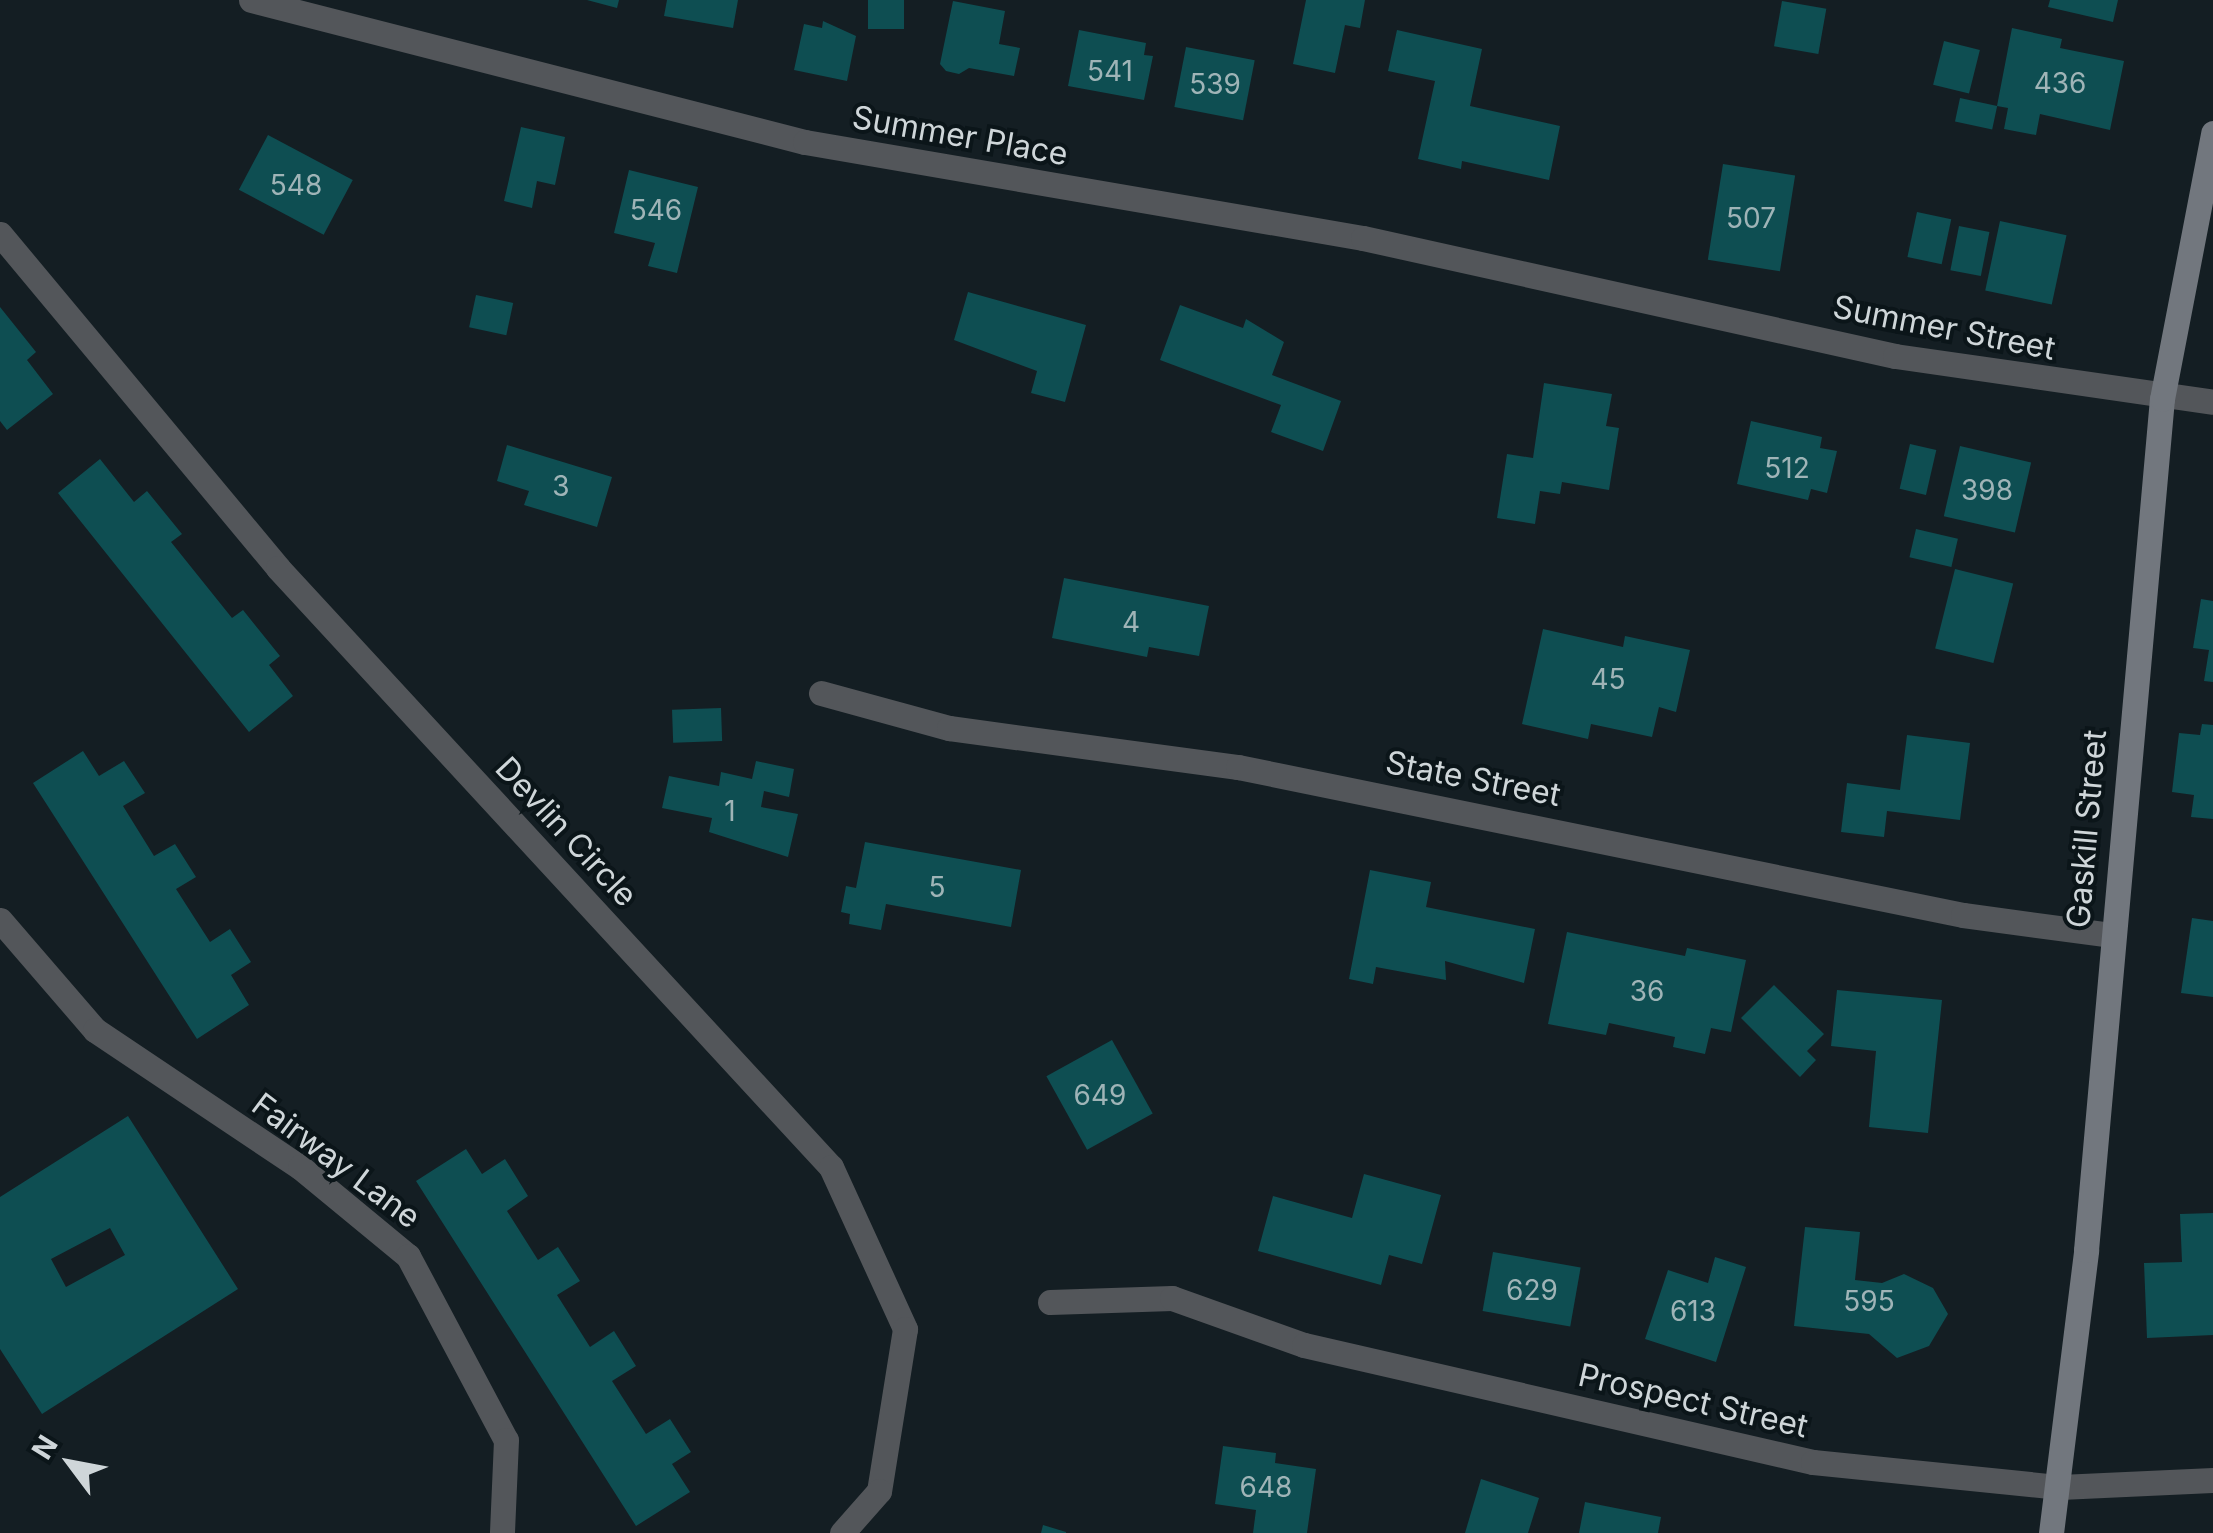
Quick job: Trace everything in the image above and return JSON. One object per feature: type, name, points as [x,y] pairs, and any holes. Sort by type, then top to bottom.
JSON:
[{"type":"street","name":"Summer Place","points":[[252,0],[806,142],[1363,238],[1666,302]]},
{"type":"street","name":"Gaskill Street","points":[[2050,1533],[2060,1487],[2162,399],[2213,132]]},
{"type":"street","name":"Devlin Circle","points":[[0,234],[278,568],[831,1167],[905,1329],[879,1490],[842,1533]]},
{"type":"street","name":"Summer Street","points":[[1666,302],[1895,356],[2162,399],[2213,402]]},
{"type":"street","name":"State Street","points":[[820,694],[949,728],[1238,766],[1964,916],[2111,935]]},
{"type":"street","name":"Fairway Lane","points":[[0,920],[94,1030],[300,1167],[408,1256],[506,1440],[502,1533]]},
{"type":"street","name":"Prospect Street","points":[[1050,1302],[1172,1298],[1304,1345],[1813,1462],[2060,1487],[2213,1480]]},
{"type":"building","points":[[587,0],[619,0],[617,8]]},
{"type":"building","points":[[667,0],[738,0],[733,28],[664,16]]},
{"type":"building","points":[[868,0],[904,0],[904,29],[868,29]]},
{"type":"building","points":[[1306,0],[1365,0],[1360,28],[1345,25],[1335,73],[1293,64]]},
{"type":"building","points":[[2050,0],[2118,0],[2113,22],[2048,7]]},
{"type":"building","points":[[953,1],[1005,11],[999,44],[1020,48],[1014,76],[969,68],[959,74],[946,71],[940,64]]},
{"type":"building","points":[[1782,1],[1826,9],[1818,54],[1774,46]]},
{"type":"building","points":[[823,21],[856,36],[847,81],[794,70],[804,24],[822,28]]},
{"type":"building","points":[[2012,28],[2062,39],[2060,48],[2124,61],[2110,130],[2040,114],[2036,135],[2004,129],[2008,108],[1997,106]]},
{"type":"building","points":[[1079,30],[1146,43],[1144,55],[1153,56],[1144,100],[1068,86]]},
{"type":"building","points":[[1397,30],[1482,49],[1470,106],[1560,126],[1549,180],[1462,161],[1461,169],[1418,159],[1435,81],[1388,71]]},
{"type":"building","points":[[1944,41],[1980,50],[1969,94],[1933,85]]},
{"type":"building","points":[[1186,47],[1255,60],[1243,120],[1174,107]]},
{"type":"building","points":[[1960,98],[1997,106],[1992,129],[1955,121]]},
{"type":"building","points":[[521,127],[565,137],[555,185],[537,181],[532,208],[504,201]]},
{"type":"building","points":[[268,135],[353,180],[324,235],[239,190]]},
{"type":"building","points":[[1723,164],[1795,175],[1780,271],[1708,260]]},
{"type":"building","points":[[629,170],[698,187],[677,273],[648,266],[655,243],[614,233]]},
{"type":"building","points":[[1917,212],[1951,219],[1942,264],[1907,257]]},
{"type":"building","points":[[2000,221],[2067,235],[2052,305],[1985,290]]},
{"type":"building","points":[[1959,226],[1989,232],[1981,276],[1950,270]]},
{"type":"building","points":[[968,292],[1086,325],[1065,402],[1031,393],[1037,371],[954,340]]},
{"type":"building","points":[[476,295],[513,303],[506,335],[469,327]]},
{"type":"building","points":[[1180,305],[1243,328],[1246,319],[1284,342],[1272,375],[1341,401],[1323,451],[1271,432],[1281,405],[1160,360]]},
{"type":"building","points":[[0,307],[36,352],[27,360],[53,394],[7,430],[0,421]]},
{"type":"building","points":[[1544,383],[1612,394],[1606,426],[1619,428],[1609,490],[1562,482],[1560,494],[1540,491],[1535,524],[1497,518],[1507,454],[1533,458]]},
{"type":"building","points":[[1751,421],[1822,437],[1820,448],[1837,451],[1827,493],[1811,489],[1808,500],[1737,484]]},
{"type":"building","points":[[1910,444],[1936,450],[1926,495],[1900,489]]},
{"type":"building","points":[[507,445],[612,477],[597,527],[524,505],[529,491],[497,481]]},
{"type":"building","points":[[1960,446],[2031,462],[2015,533],[1944,516]]},
{"type":"building","points":[[100,459],[134,502],[147,491],[182,534],[171,542],[232,618],[243,610],[280,656],[269,665],[293,696],[249,732],[58,493]]},
{"type":"building","points":[[1916,529],[1958,539],[1951,567],[1909,557]]},
{"type":"building","points":[[1955,569],[2013,584],[1993,663],[1935,649]]},
{"type":"building","points":[[1064,578],[1209,606],[1199,656],[1149,647],[1147,657],[1052,638]]},
{"type":"building","points":[[2201,599],[2213,601],[2213,682],[2204,681],[2209,650],[2193,648]]},
{"type":"building","points":[[1543,629],[1623,647],[1625,636],[1690,650],[1676,712],[1659,707],[1652,737],[1591,724],[1588,739],[1522,724]]},
{"type":"building","points":[[721,708],[722,741],[673,743],[672,710]]},
{"type":"building","points":[[2202,724],[2213,725],[2213,819],[2191,817],[2194,795],[2172,792],[2179,733],[2200,735]]},
{"type":"building","points":[[1907,735],[1970,743],[1960,820],[1887,811],[1884,837],[1841,832],[1847,783],[1900,790]]},
{"type":"building","points":[[83,751],[99,776],[124,761],[145,793],[123,806],[154,856],[175,844],[196,877],[176,889],[210,942],[230,929],[251,962],[231,975],[249,1005],[197,1039],[33,783]]},
{"type":"building","points":[[756,761],[794,769],[789,797],[764,791],[761,807],[798,814],[788,857],[709,832],[712,818],[662,808],[669,776],[719,786],[721,772],[752,779]]},
{"type":"building","points":[[865,842],[1021,870],[1011,927],[886,904],[881,930],[849,924],[850,914],[841,912],[846,886],[856,888]]},
{"type":"building","points":[[1370,870],[1431,882],[1426,907],[1535,929],[1524,983],[1445,961],[1446,980],[1376,967],[1373,984],[1349,979]]},
{"type":"building","points":[[2192,918],[2213,921],[2213,997],[2181,993]]},
{"type":"building","points":[[1567,932],[1685,956],[1687,948],[1746,960],[1731,1032],[1711,1028],[1705,1054],[1673,1047],[1675,1037],[1609,1023],[1606,1035],[1548,1024]]},
{"type":"building","points":[[1774,985],[1824,1034],[1807,1051],[1816,1060],[1800,1077],[1741,1018]]},
{"type":"building","points":[[1837,990],[1942,1000],[1928,1133],[1869,1127],[1876,1051],[1831,1046]]},
{"type":"building","points":[[1112,1040],[1153,1113],[1087,1150],[1046,1076]]},
{"type":"building","points":[[128,1116],[238,1289],[42,1414],[0,1349],[0,1197]],"holes":[[[110,1228],[125,1255],[66,1287],[51,1259]]]},
{"type":"building","points":[[466,1149],[482,1174],[505,1159],[528,1196],[507,1211],[538,1260],[558,1247],[580,1281],[557,1295],[590,1347],[614,1331],[636,1366],[612,1381],[646,1434],[670,1419],[691,1452],[672,1464],[690,1492],[636,1526],[416,1181]]},
{"type":"building","points":[[1364,1174],[1441,1195],[1422,1264],[1389,1255],[1381,1285],[1258,1251],[1273,1196],[1352,1218]]},
{"type":"building","points":[[2213,1213],[2213,1335],[2147,1338],[2144,1263],[2182,1262],[2180,1214]]},
{"type":"building","points":[[1805,1227],[1860,1232],[1855,1280],[1882,1283],[1904,1274],[1933,1288],[1948,1314],[1929,1346],[1897,1358],[1869,1334],[1794,1326]]},
{"type":"building","points":[[1493,1252],[1581,1267],[1570,1327],[1483,1311]]},
{"type":"building","points":[[1715,1257],[1746,1267],[1716,1362],[1645,1339],[1668,1270],[1708,1283]]},
{"type":"building","points":[[1223,1446],[1276,1453],[1275,1463],[1316,1469],[1307,1533],[1253,1533],[1256,1510],[1215,1504]]},
{"type":"building","points":[[1481,1479],[1539,1498],[1528,1533],[1465,1533]]},
{"type":"building","points":[[1585,1502],[1661,1517],[1658,1533],[1579,1533]]},
{"type":"building","points":[[1043,1525],[1066,1532],[1066,1533],[1041,1533]]}]
